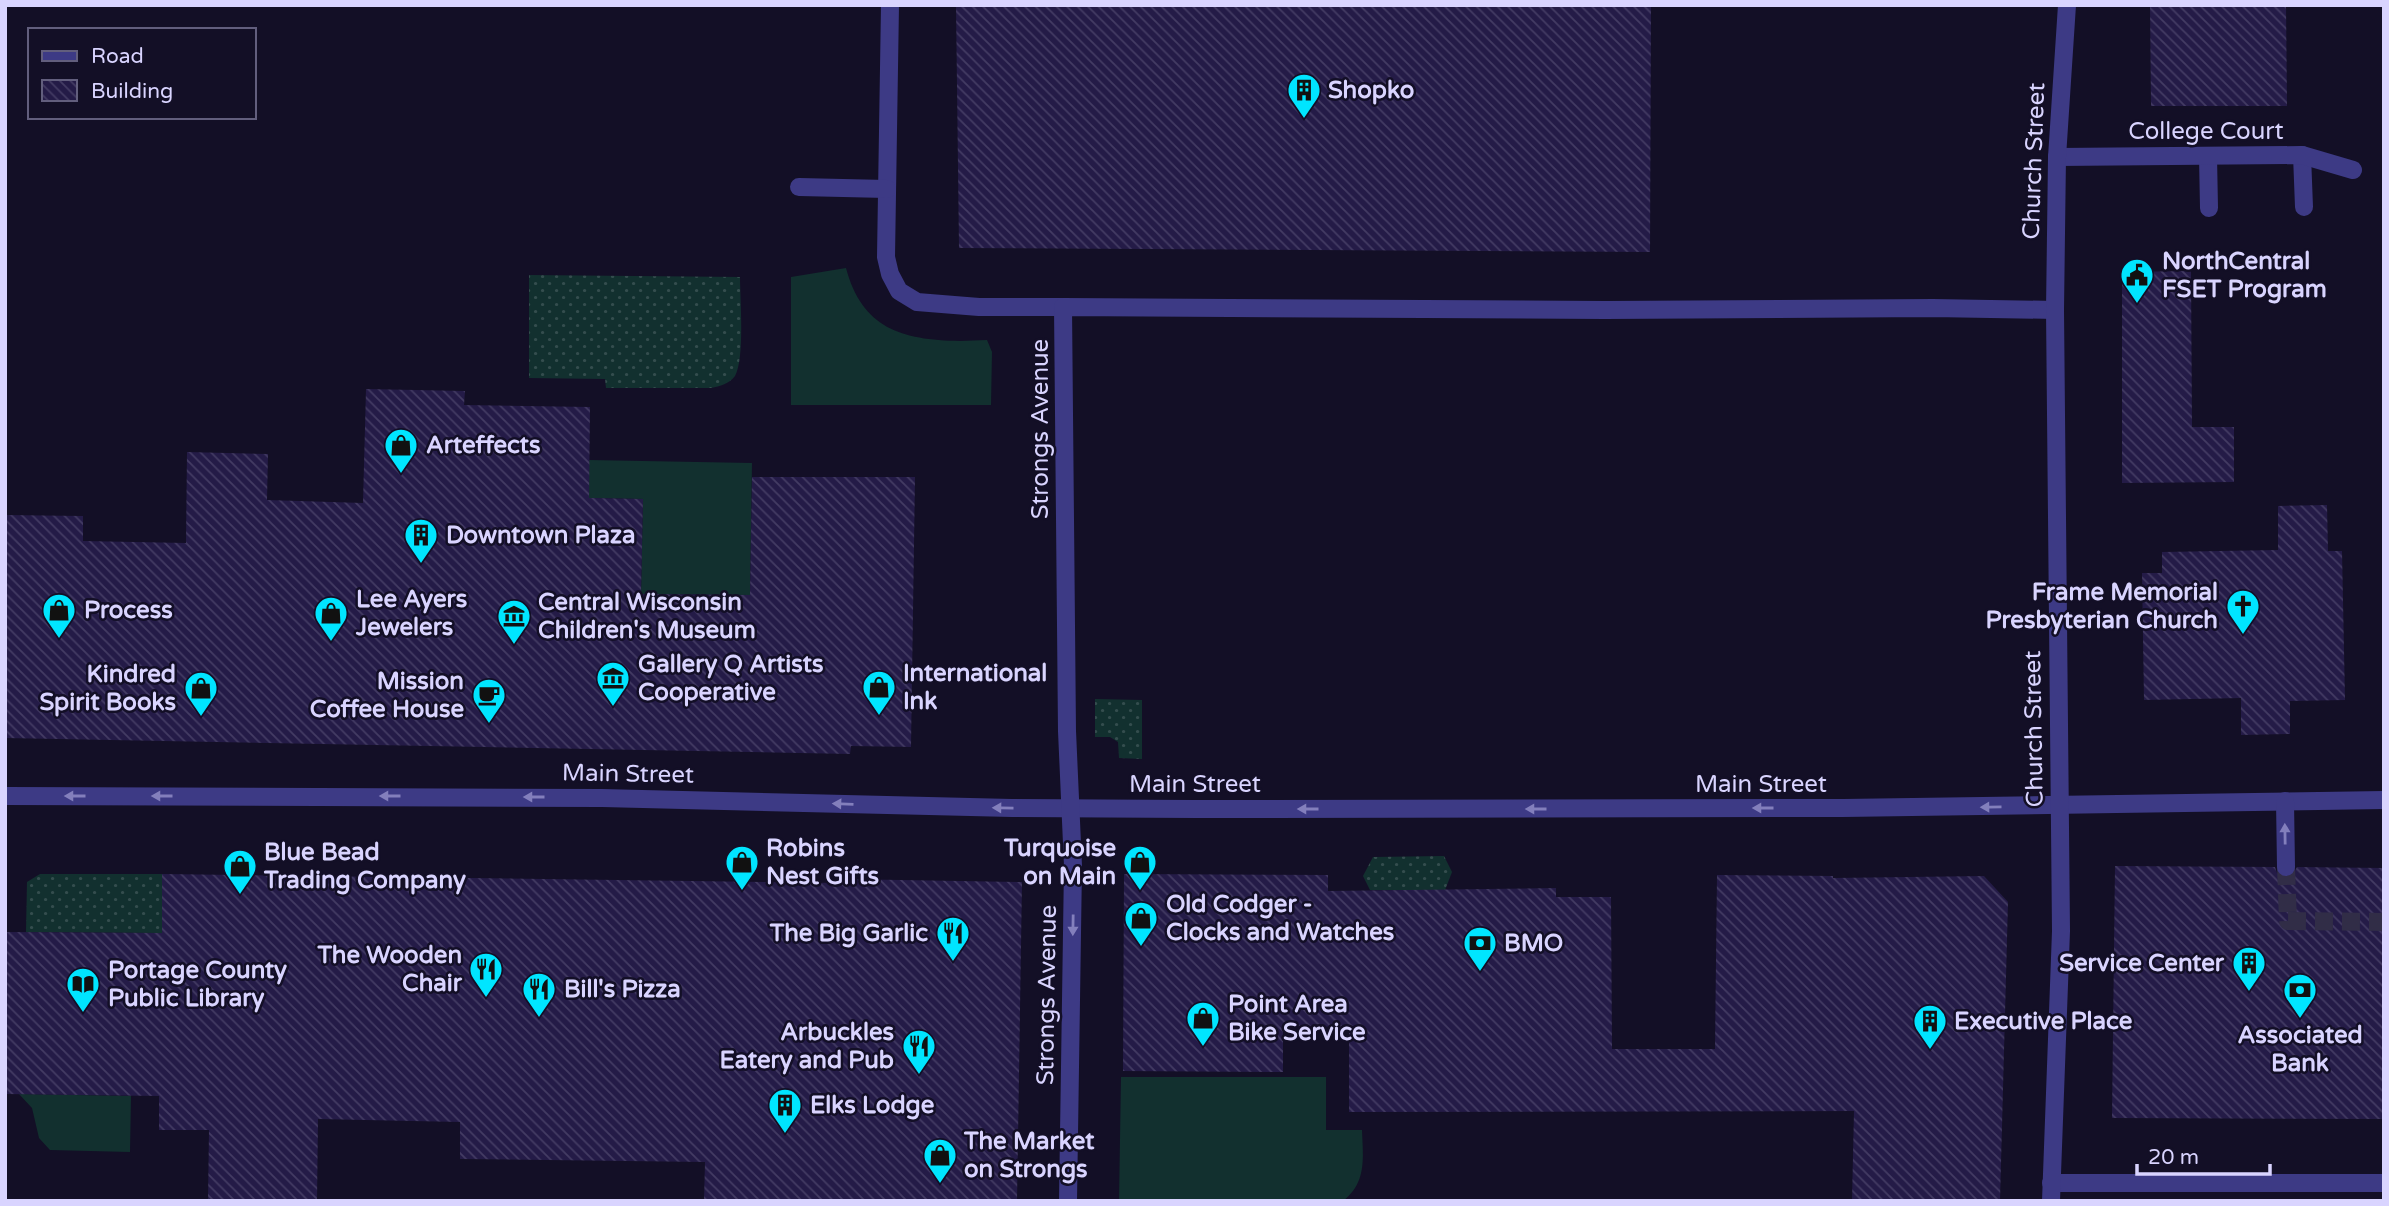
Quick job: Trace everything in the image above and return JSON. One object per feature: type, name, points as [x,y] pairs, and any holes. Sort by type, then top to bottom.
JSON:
[{"type":"street","points":[[890,5],[886,257],[890,274],[899,291],[916,302],[942,305],[1063,307]]},
{"type":"street","name":"Church Street","points":[[2051,1192],[2061,931],[2055,310],[2057,157],[2067,5]]},
{"type":"street","points":[[2302,155],[2304,207]]},
{"type":"street","name":"College Court","points":[[2057,157],[2302,155],[2353,170]]},
{"type":"street","points":[[2208,156],[2209,208]]},
{"type":"street","points":[[799,187],[887,189]]},
{"type":"street","name":"Strongs Avenue","points":[[1069,1201],[1073,866],[1067,731],[1063,307],[2055,310]]},
{"type":"street","name":"Main Street","points":[[5,796],[602,798],[1071,808],[1647,809],[2384,800]]},
{"type":"street","points":[[2285,801],[2286,867]]},
{"type":"street","points":[[2051,1192],[2384,1183]]},
{"type":"green space","points":[[846,268],[862,305],[887,327],[920,338],[987,340],[992,352],[991,405],[791,405],[791,277]]},
{"type":"green space","points":[[529,275],[740,277],[741,343],[735,376],[727,383],[711,388],[606,388],[605,379],[529,378]]},
{"type":"green space","points":[[589,460],[752,463],[750,595],[641,594],[643,499],[589,498]]},
{"type":"green space","points":[[1095,699],[1142,700],[1142,759],[1119,758],[1118,742],[1110,737],[1095,737]]},
{"type":"green space","points":[[1444,856],[1452,872],[1445,890],[1370,890],[1363,876],[1373,857]]},
{"type":"green space","points":[[40,874],[162,874],[162,933],[26,932],[27,882]]},
{"type":"green space","points":[[1121,1077],[1326,1077],[1326,1130],[1362,1130],[1360,1178],[1351,1194],[1343,1201],[1119,1201]]},
{"type":"green space","points":[[19,1094],[131,1096],[130,1152],[50,1150],[39,1138],[32,1108]]},
{"type":"building","name":"Shopko","points":[[956,5],[1651,5],[1650,252],[959,248]]},
{"type":"building","points":[[2150,5],[2286,5],[2287,106],[2151,106]]},
{"type":"building","points":[[2191,271],[2192,427],[2234,427],[2234,482],[2122,483],[2122,272]]},
{"type":"building","points":[[366,389],[465,391],[464,405],[590,407],[589,498],[643,499],[641,594],[750,595],[752,477],[915,477],[911,747],[851,746],[850,754],[5,738],[5,515],[83,516],[83,541],[186,543],[187,452],[268,454],[267,500],[363,503]]},
{"type":"building","name":"Frame Memorial Presbyterian Church","points":[[2327,505],[2328,551],[2342,551],[2345,700],[2290,701],[2290,734],[2241,735],[2241,698],[2144,700],[2142,573],[2162,573],[2162,552],[2278,550],[2278,506]]},
{"type":"building","name":"Service Center","points":[[2115,866],[2275,867],[2277,873],[2286,878],[2292,876],[2297,867],[2384,868],[2384,1119],[2112,1118]]},
{"type":"building","points":[[162,874],[842,883],[842,879],[1022,882],[1017,1201],[704,1201],[705,1162],[460,1159],[460,1122],[318,1119],[317,1201],[208,1201],[209,1130],[159,1130],[159,1096],[5,1094],[5,932],[162,933]]},
{"type":"building","points":[[1124,874],[1328,875],[1328,891],[1556,888],[1556,897],[1611,897],[1612,1049],[1715,1049],[1717,875],[1833,878],[1984,876],[2008,902],[2000,1201],[1852,1201],[1854,1111],[1349,1112],[1349,1027],[1283,1026],[1283,1072],[1123,1071]]},
{"type":"tunnel","points":[[2286,867],[2288,921],[2384,922]]},
{"type":"place","name":"Shopko","points":[[1304,120]]},
{"type":"place","name":"NorthCentral FSET Program","points":[[2137,305]]},
{"type":"place","name":"Arteffects","points":[[401,475]]},
{"type":"place","name":"Downtown Plaza","points":[[421,565]]},
{"type":"place","name":"Frame Memorial Presbyterian Church","points":[[2243,636]]},
{"type":"place","name":"Process","points":[[59,640]]},
{"type":"place","name":"Lee Ayers Jewelers","points":[[331,643]]},
{"type":"place","name":"Central Wisconsin Children's Museum","points":[[514,646]]},
{"type":"place","name":"Gallery Q Artists Cooperative","points":[[613,708]]},
{"type":"place","name":"International Ink","points":[[879,717]]},
{"type":"place","name":"Kindred Spirit Books","points":[[201,718]]},
{"type":"place","name":"Mission Coffee House","points":[[489,725]]},
{"type":"place","name":"Robins Nest Gifts","points":[[742,892]]},
{"type":"place","name":"Turquoise on Main","points":[[1140,892]]},
{"type":"place","name":"Blue Bead Trading Company","points":[[240,896]]},
{"type":"place","name":"Old Codger - Clocks and Watches","points":[[1141,948]]},
{"type":"place","name":"The Big Garlic","points":[[953,963]]},
{"type":"place","name":"BMO","points":[[1480,973]]},
{"type":"place","name":"Service Center","points":[[2249,993]]},
{"type":"place","name":"The Wooden Chair","points":[[486,999]]},
{"type":"place","name":"Portage County Public Library","points":[[83,1014]]},
{"type":"place","name":"Bill's Pizza","points":[[539,1019]]},
{"type":"place","name":"Associated Bank","points":[[2300,1020]]},
{"type":"place","name":"Point Area Bike Service","points":[[1203,1048]]},
{"type":"place","name":"Executive Place","points":[[1930,1051]]},
{"type":"place","name":"Arbuckles Eatery and Pub","points":[[919,1076]]},
{"type":"place","name":"Elks Lodge","points":[[785,1135]]},
{"type":"place","name":"The Market on Strongs","points":[[940,1185]]}]
